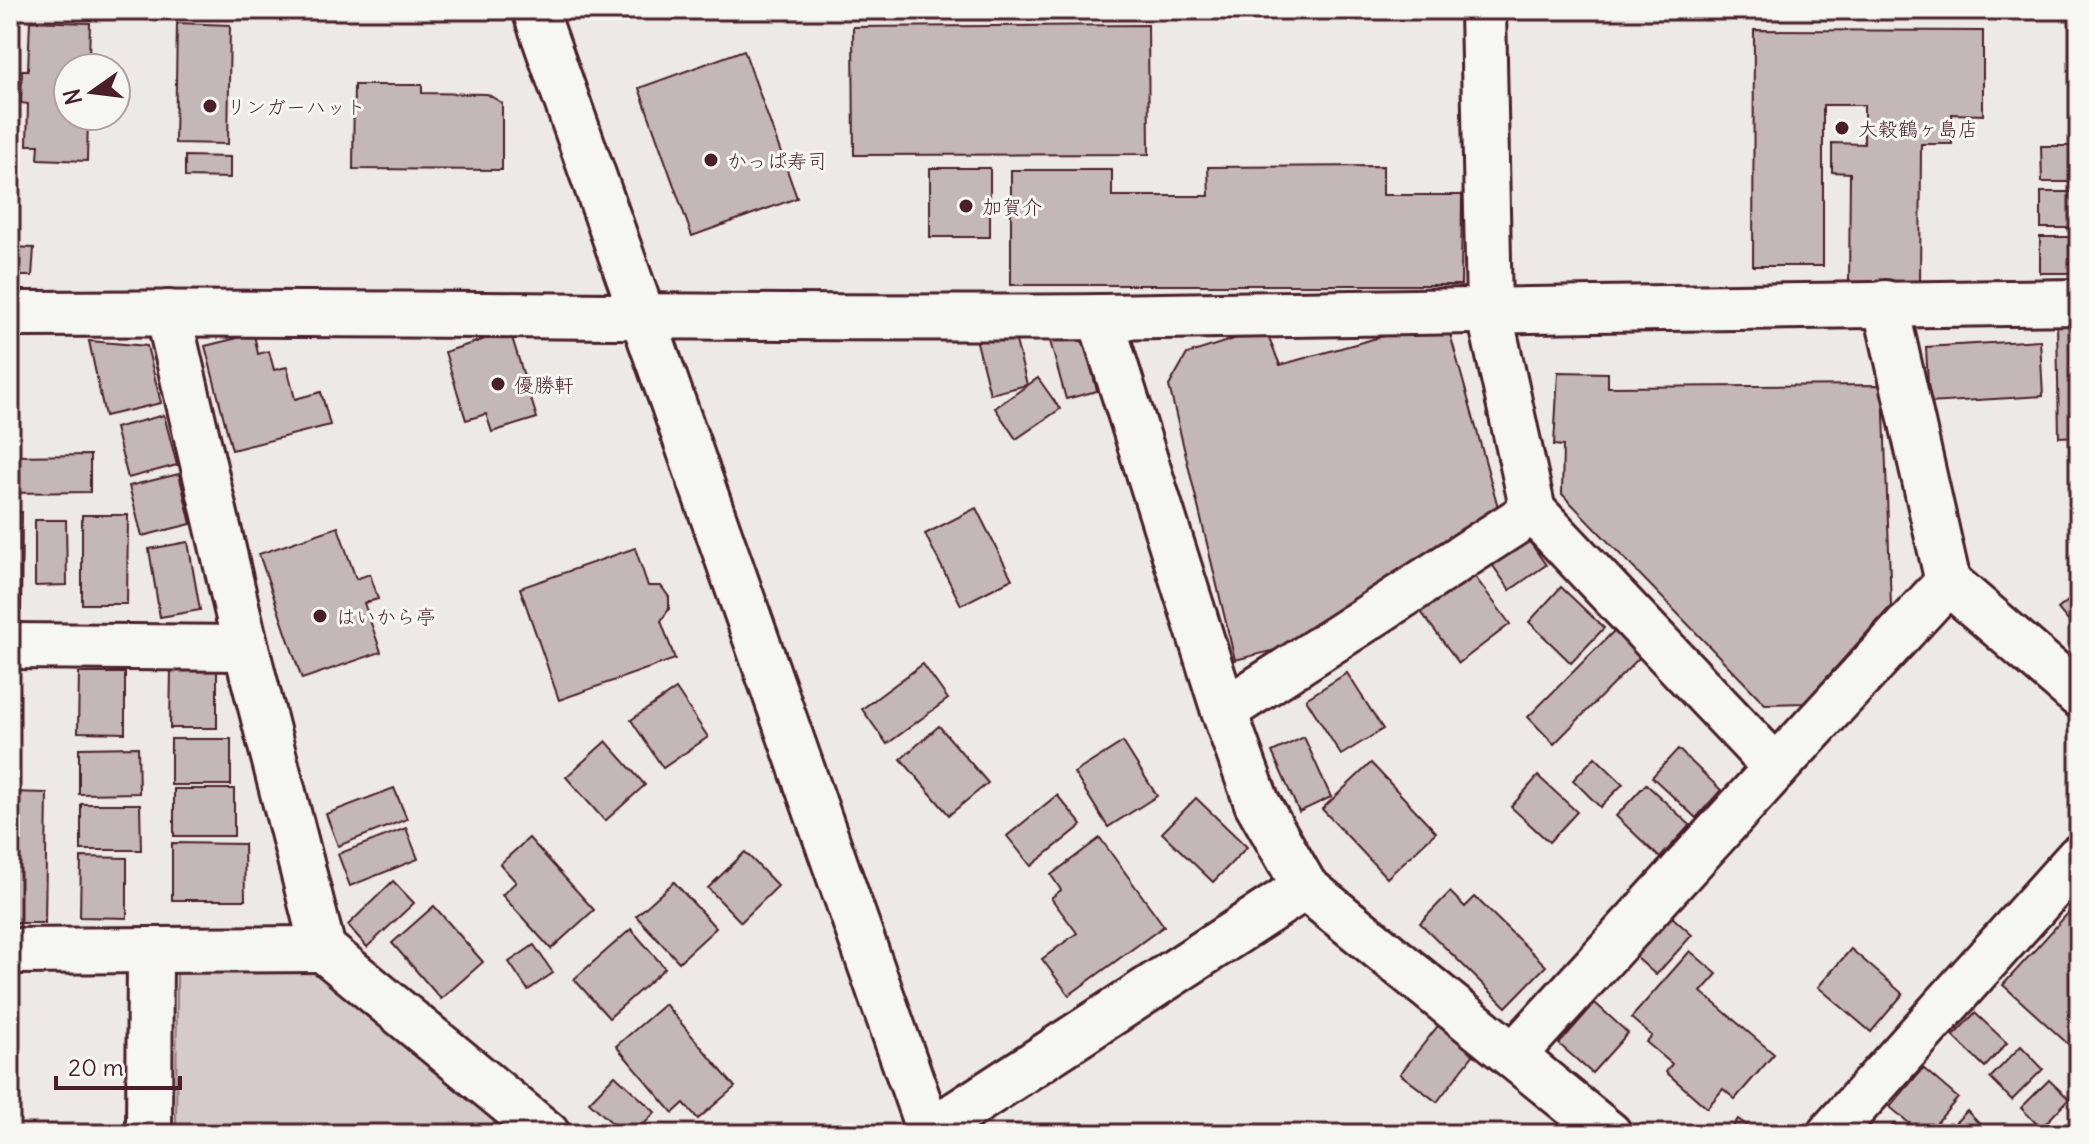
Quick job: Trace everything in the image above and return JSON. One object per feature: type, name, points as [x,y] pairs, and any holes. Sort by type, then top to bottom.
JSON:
[{"type":"street","points":[[535,10],[887,1006],[929,1133],[1305,887]]},
{"type":"street","points":[[1483,10],[1489,310],[1533,511],[1776,768]]},
{"type":"street","points":[[10,314],[1100,317],[2079,302]]},
{"type":"street","points":[[1885,303],[1948,582],[2079,695]]},
{"type":"street","points":[[168,313],[246,648],[323,949],[547,1134]]},
{"type":"street","points":[[1100,317],[1224,711],[1257,803],[1305,887],[1609,1134]]},
{"type":"street","points":[[1224,711],[1533,511]]},
{"type":"street","points":[[1514,1055],[1948,582]]},
{"type":"street","points":[[10,646],[246,648]]},
{"type":"street","points":[[1830,1134],[2079,857]]},
{"type":"street","points":[[10,951],[323,949]]},
{"type":"street","points":[[149,1134],[150,950]]},
{"type":"shaded area","points":[[177,971],[320,973],[508,1118],[508,1134],[176,1134]]},
{"type":"building","points":[[30,21],[90,23],[89,52],[52,52],[52,132],[88,132],[87,161],[38,159],[39,145],[27,145],[28,104],[21,103],[22,70],[28,70]]},
{"type":"building","points":[[177,23],[230,25],[228,144],[175,143]]},
{"type":"building","points":[[1148,25],[1149,154],[854,155],[853,27]]},
{"type":"building","points":[[1754,30],[1983,31],[1983,115],[1952,114],[1952,144],[1921,144],[1920,284],[1849,283],[1850,173],[1832,172],[1832,143],[1864,144],[1864,105],[1823,105],[1823,266],[1753,266]]},
{"type":"building","points":[[744,50],[797,198],[692,236],[639,88]]},
{"type":"building","points":[[354,85],[422,85],[422,93],[487,94],[502,103],[502,170],[353,169]]},
{"type":"building","points":[[2041,146],[2079,146],[2079,182],[2042,182]]},
{"type":"building","points":[[185,156],[230,157],[230,178],[185,177]]},
{"type":"building","points":[[1383,166],[1383,195],[1462,195],[1461,285],[1011,285],[1011,170],[1112,170],[1112,196],[1209,196],[1208,167]]},
{"type":"building","points":[[930,168],[990,168],[990,237],[930,237]]},
{"type":"building","points":[[2041,192],[2079,192],[2079,228],[2041,228]]},
{"type":"building","points":[[2040,237],[2079,237],[2079,273],[2040,273]]},
{"type":"building","points":[[10,247],[34,248],[32,276],[10,276]]},
{"type":"building","points":[[2057,323],[2079,323],[2079,436],[2059,437]]},
{"type":"building","points":[[1265,329],[1280,365],[1409,329],[1450,334],[1498,507],[1291,646],[1235,660],[1169,386],[1187,354]]},
{"type":"building","points":[[510,331],[537,418],[492,432],[486,414],[466,420],[445,352]]},
{"type":"building","points":[[1082,332],[1097,391],[1066,399],[1050,341]]},
{"type":"building","points":[[1014,333],[1027,385],[990,394],[977,342]]},
{"type":"building","points":[[254,334],[258,354],[269,351],[274,370],[287,367],[295,399],[321,392],[330,425],[232,450],[205,346]]},
{"type":"building","points":[[2040,340],[2043,396],[1929,403],[1926,347]]},
{"type":"building","points":[[89,341],[147,346],[161,403],[105,416]]},
{"type":"building","points":[[1558,372],[1608,373],[1608,387],[1883,385],[1891,606],[1804,703],[1765,704],[1562,494],[1563,446],[1554,445]]},
{"type":"building","points":[[1038,378],[1060,409],[1016,439],[995,408]]},
{"type":"building","points":[[164,415],[177,465],[128,478],[115,428]]},
{"type":"building","points":[[90,455],[90,492],[10,493],[10,456]]},
{"type":"building","points":[[179,474],[191,524],[142,536],[129,486]]},
{"type":"building","points":[[976,508],[1012,579],[961,605],[925,534]]},
{"type":"building","points":[[10,511],[22,512],[21,610],[10,609]]},
{"type":"building","points":[[82,515],[128,515],[127,604],[82,604]]},
{"type":"building","points":[[35,520],[66,520],[67,585],[35,586]]},
{"type":"building","points":[[338,527],[356,579],[370,574],[378,599],[364,603],[381,652],[302,679],[259,554]]},
{"type":"building","points":[[1527,538],[1546,565],[1510,590],[1491,563]]},
{"type":"building","points":[[188,542],[200,610],[160,617],[149,549]]},
{"type":"building","points":[[635,548],[648,586],[661,586],[669,597],[669,609],[661,621],[675,659],[559,700],[520,588]]},
{"type":"building","points":[[1470,570],[1510,624],[1459,663],[1418,608]]},
{"type":"building","points":[[1561,587],[1604,628],[1571,663],[1529,622]]},
{"type":"building","points":[[2079,592],[2079,634],[2058,609]]},
{"type":"building","points":[[1616,629],[1642,655],[1554,744],[1528,717]]},
{"type":"building","points":[[923,664],[948,699],[887,744],[862,709]]},
{"type":"building","points":[[171,668],[217,668],[217,728],[170,728]]},
{"type":"building","points":[[79,673],[125,673],[125,733],[78,732]]},
{"type":"building","points":[[1347,673],[1383,729],[1341,755],[1306,699]]},
{"type":"building","points":[[676,689],[708,737],[663,768],[631,720]]},
{"type":"building","points":[[939,726],[988,783],[949,815],[901,759]]},
{"type":"building","points":[[1304,737],[1331,797],[1299,812],[1272,752]]},
{"type":"building","points":[[171,739],[231,739],[231,785],[171,785]]},
{"type":"building","points":[[606,741],[645,785],[605,821],[566,777]]},
{"type":"building","points":[[1123,742],[1157,796],[1108,827],[1074,773]]},
{"type":"building","points":[[138,747],[139,793],[79,794],[79,748]]},
{"type":"building","points":[[1678,749],[1721,790],[1696,818],[1652,777]]},
{"type":"building","points":[[1595,757],[1623,784],[1600,807],[1573,780]]},
{"type":"building","points":[[1371,763],[1436,832],[1387,878],[1322,809]]},
{"type":"building","points":[[1538,776],[1577,812],[1549,842],[1511,807]]},
{"type":"building","points":[[1646,784],[1690,825],[1660,858],[1616,816]]},
{"type":"building","points":[[394,788],[407,819],[338,846],[326,814]]},
{"type":"building","points":[[174,789],[234,789],[234,836],[174,836]]},
{"type":"building","points":[[10,792],[47,793],[45,923],[10,923]]},
{"type":"building","points":[[1057,795],[1082,825],[1031,866],[1007,836]]},
{"type":"building","points":[[1196,798],[1247,847],[1213,882],[1162,833]]},
{"type":"building","points":[[81,804],[140,804],[141,850],[81,850]]},
{"type":"building","points":[[406,828],[418,859],[350,886],[338,854]]},
{"type":"building","points":[[529,838],[594,910],[551,949],[502,895],[516,882],[500,864]]},
{"type":"building","points":[[1100,838],[1164,926],[1069,995],[1042,959],[1077,933],[1051,898],[1061,890],[1051,875]]},
{"type":"building","points":[[172,843],[244,844],[245,900],[172,900]]},
{"type":"building","points":[[745,852],[778,886],[741,922],[708,888]]},
{"type":"building","points":[[81,857],[127,858],[127,918],[80,917]]},
{"type":"building","points":[[393,881],[414,903],[367,947],[348,925]]},
{"type":"building","points":[[674,882],[716,928],[679,962],[636,916]]},
{"type":"building","points":[[1450,892],[1465,907],[1475,897],[1546,966],[1506,1007],[1420,923]]},
{"type":"building","points":[[2079,901],[2079,1054],[2003,985]]},
{"type":"building","points":[[434,906],[483,962],[441,999],[392,943]]},
{"type":"building","points":[[1671,916],[1692,935],[1656,975],[1635,956]]},
{"type":"building","points":[[631,929],[665,968],[609,1018],[574,979]]},
{"type":"building","points":[[534,945],[553,973],[528,990],[509,962]]},
{"type":"building","points":[[1851,949],[1903,994],[1871,1032],[1818,987]]},
{"type":"building","points":[[1690,951],[1717,974],[1701,992],[1774,1054],[1735,1099],[1723,1089],[1707,1108],[1666,1072],[1672,1064],[1646,1042],[1652,1036],[1631,1018]]},
{"type":"building","points":[[1595,1003],[1628,1033],[1592,1073],[1559,1044]]},
{"type":"building","points":[[665,1004],[735,1087],[698,1119],[684,1103],[673,1113],[616,1046]]},
{"type":"building","points":[[1975,1013],[2007,1043],[1985,1067],[1953,1036]]},
{"type":"building","points":[[1441,1022],[1477,1050],[1437,1102],[1400,1074]]},
{"type":"building","points":[[2021,1046],[2043,1069],[2012,1100],[1990,1078]]},
{"type":"building","points":[[1923,1068],[1958,1098],[1927,1134],[1922,1134],[1890,1107]]},
{"type":"building","points":[[615,1075],[655,1112],[635,1134],[624,1134],[589,1102]]},
{"type":"building","points":[[2049,1080],[2069,1099],[2041,1128],[2021,1108]]},
{"type":"building","points":[[1967,1111],[1989,1134],[1944,1134]]},
{"type":"building","points":[[1738,1119],[1759,1134],[1728,1134]]},
{"type":"building","points":[[1894,1124],[1904,1134],[1884,1134]]},
{"type":"place","name":"リンガーハット","points":[[210,106]]},
{"type":"place","name":"大穀鶴ヶ島店","points":[[1842,128]]},
{"type":"place","name":"かっぱ寿司","points":[[711,160]]},
{"type":"place","name":"加賀介","points":[[966,206]]},
{"type":"place","name":"優勝軒","points":[[498,384]]},
{"type":"place","name":"はいから亭","points":[[320,616]]}]
